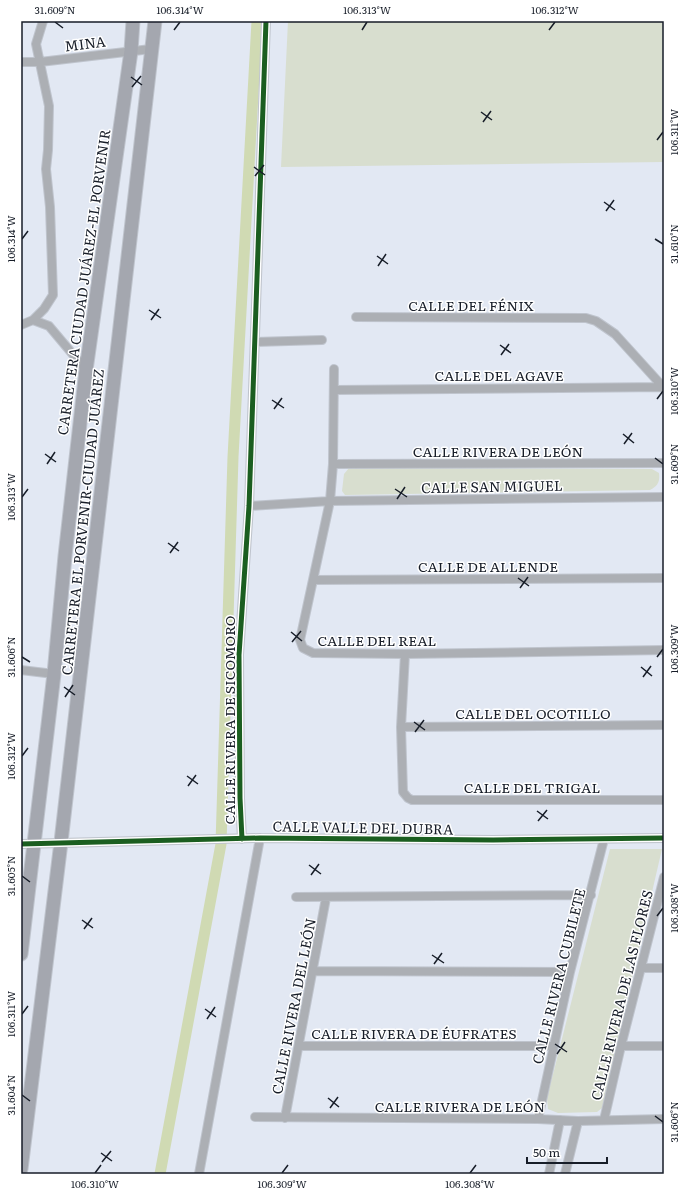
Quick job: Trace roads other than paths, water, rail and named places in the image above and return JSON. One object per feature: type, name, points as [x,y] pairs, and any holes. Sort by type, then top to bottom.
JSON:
[{"type":"main road","name":"CARRETERA CIUDAD JUÁREZ-EL PORVENIR","points":[[21,954],[22,934],[35,844],[54,674],[65,556],[86,370],[134,21]]},
{"type":"main road","name":"CARRETERA EL PORVENIR-CIUDAD JUÁREZ","points":[[21,1169],[61,842],[155,21]]},
{"type":"street","points":[[21,325],[33,320],[44,309],[53,295],[50,207],[46,169],[49,106],[36,44],[43,21]]},
{"type":"street","name":"CALLE RIVERA DE SICOMORO","points":[[238,839],[240,798],[239,655],[249,506],[266,21]]},
{"type":"street","name":"MINA","points":[[21,62],[40,62],[151,49]]},
{"type":"street","name":"CALLE DEL FÉNIX","points":[[356,317],[586,318],[596,321],[614,334],[664,388]]},
{"type":"street","points":[[33,320],[49,326],[86,370]]},
{"type":"street","points":[[255,342],[322,340]]},
{"type":"street","name":"CALLE DEL REAL","points":[[334,369],[335,390],[333,464],[330,501],[300,640],[303,648],[313,653],[405,654],[664,650]]},
{"type":"street","name":"CALLE DEL AGAVE","points":[[335,390],[664,388]]},
{"type":"street","name":"CALLE RIVERA DE LEÓN","points":[[333,464],[664,463]]},
{"type":"street","name":"CALLE SAN MIGUEL","points":[[249,506],[330,501],[664,497]]},
{"type":"street","name":"CALLE DE ALLENDE","points":[[313,580],[664,578]]},
{"type":"street","points":[[402,727],[405,654]]},
{"type":"street","points":[[21,670],[54,674]]},
{"type":"street","name":"CALLE DEL OCOTILLO","points":[[402,727],[664,725]]},
{"type":"street","name":"CALLE DEL TRIGAL","points":[[402,727],[402,792],[412,800],[664,800]]},
{"type":"street","points":[[199,1174],[260,838]]},
{"type":"street","name":"CALLE VALLE DEL DUBRA","points":[[21,844],[260,838],[493,840],[664,838]]},
{"type":"street","name":"CALLE RIVERA CUBILETE","points":[[538,1119],[570,972],[591,895],[604,839]]},
{"type":"street","name":"CALLE RIVERA DE LAS FLORES","points":[[604,1120],[621,1046],[662,896],[664,877]]},
{"type":"street","points":[[296,897],[326,898],[591,895]]},
{"type":"street","name":"CALLE RIVERA DEL LEÓN","points":[[285,1118],[326,898]]},
{"type":"street","points":[[642,968],[664,968]]},
{"type":"street","points":[[313,971],[570,972]]},
{"type":"street","name":"CALLE RIVERA DE ÉUFRATES","points":[[299,1046],[553,1046]]},
{"type":"street","points":[[621,1046],[664,1046]]},
{"type":"street","name":"CALLE RIVERA DE LEÓN","points":[[255,1117],[538,1119],[578,1121],[664,1119]]},
{"type":"street","points":[[549,1174],[560,1120]]},
{"type":"street","points":[[565,1174],[578,1121]]},
{"type":"waterway","points":[[160,1174],[221,844],[233,457],[257,21]]}]
